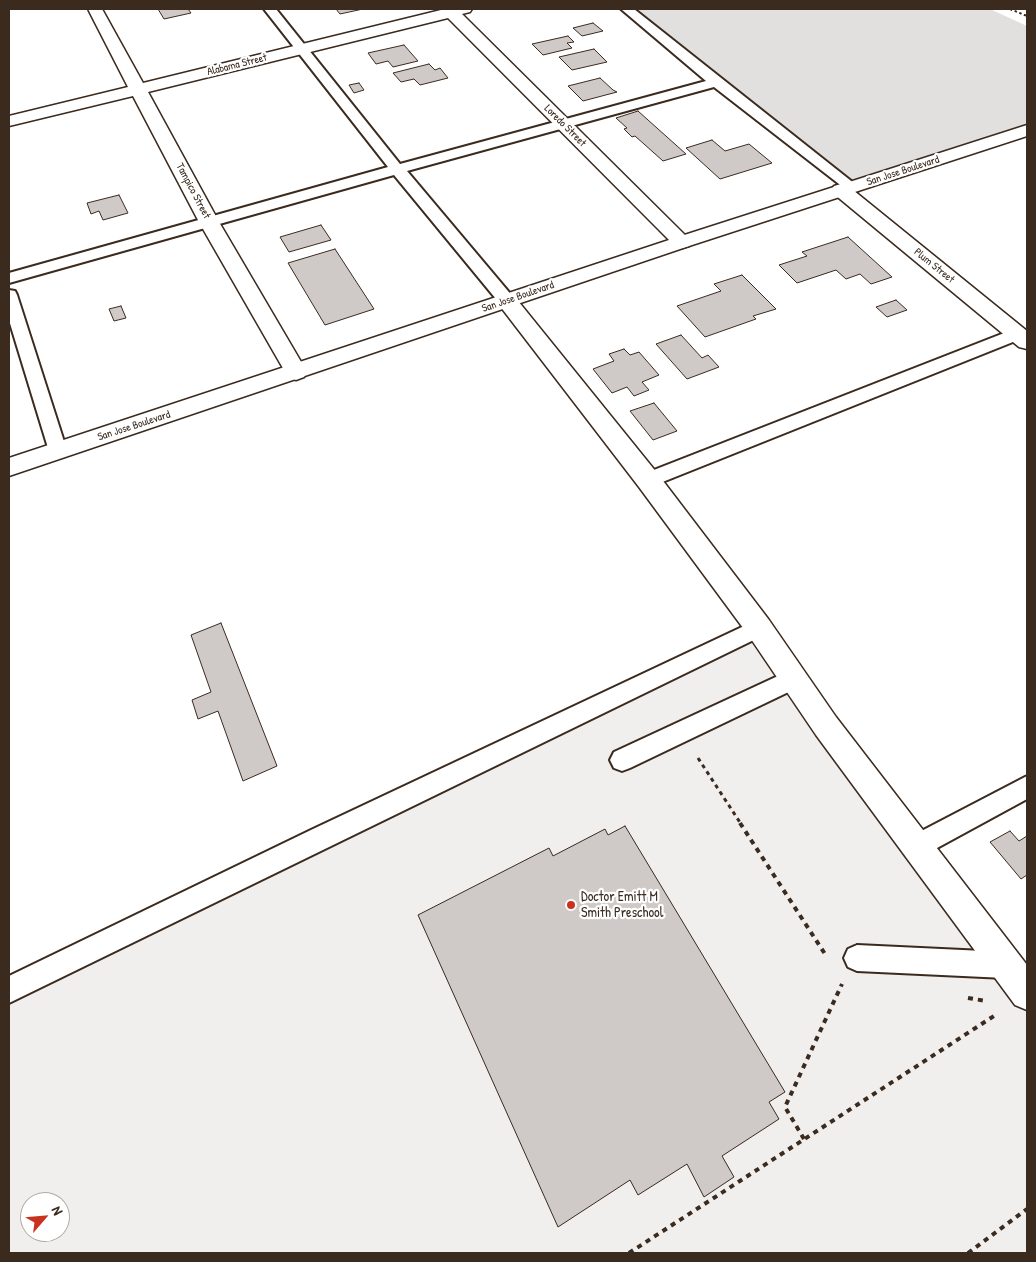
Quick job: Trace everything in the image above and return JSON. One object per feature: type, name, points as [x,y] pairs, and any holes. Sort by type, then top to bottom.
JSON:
[{"type":"street","name":"Tampico Street","points":[[95,9],[140,89],[209,222],[296,372]]},
{"type":"street","name":"Alabama Street","points":[[9,121],[455,10]]},
{"type":"street","name":"Loredo Street","points":[[455,10],[562,123],[682,242]]},
{"type":"street","name":"San Jose Boulevard","points":[[9,467],[682,242],[1027,130]]},
{"type":"street","name":"Plum Street","points":[[847,189],[1022,338]]},
{"type":"street","points":[[507,301],[648,480],[759,628],[826,726],[1027,993]]},
{"type":"lane","points":[[270,9],[354,117],[399,168],[415,191],[507,301]]},
{"type":"lane","points":[[627,9],[847,189]]},
{"type":"lane","points":[[9,278],[399,168],[716,82]]},
{"type":"lane","points":[[9,295],[58,451]]},
{"type":"lane","points":[[648,480],[1022,338]]},
{"type":"lane","points":[[9,990],[322,837],[759,628]]},
{"type":"lane","points":[[622,760],[793,678]]},
{"type":"lane","points":[[917,846],[1027,787]]},
{"type":"lane","points":[[857,958],[1005,965]]},
{"type":"path","points":[[1010,9],[1027,16]]},
{"type":"path","points":[[698,757],[827,957]]},
{"type":"path","points":[[804,1139],[785,1107],[843,982]]},
{"type":"path","points":[[629,1253],[998,1013],[985,1000],[966,998]]},
{"type":"path","points":[[968,1253],[1027,1209]]},
{"type":"shaded area","points":[[627,9],[990,9],[1027,26],[1027,130],[853,188],[716,82]]},
{"type":"shaded area","name":"Doctor Emitt M Smith Preschool","points":[[759,628],[1027,993],[1027,1253],[9,1253],[9,989]]},
{"type":"building","points":[[158,9],[188,9],[191,13],[164,19]]},
{"type":"building","points":[[336,9],[363,9],[340,14]]},
{"type":"building","points":[[593,23],[603,31],[582,36],[573,28]]},
{"type":"building","points":[[568,36],[574,42],[567,43],[572,48],[543,55],[532,44]]},
{"type":"building","points":[[404,45],[418,61],[393,67],[388,61],[376,64],[368,53]]},
{"type":"building","points":[[594,49],[607,62],[572,70],[559,57]]},
{"type":"building","points":[[429,64],[435,70],[440,68],[448,78],[420,85],[414,79],[401,82],[393,73]]},
{"type":"building","points":[[600,78],[617,92],[583,101],[568,86]]},
{"type":"building","points":[[359,83],[364,90],[354,93],[349,85]]},
{"type":"building","points":[[638,111],[686,154],[663,161],[635,136],[632,137],[624,129],[627,128],[616,118]]},
{"type":"building","points":[[712,140],[725,151],[749,144],[772,163],[720,179],[686,148]]},
{"type":"building","points":[[119,195],[128,213],[103,220],[99,211],[91,214],[87,203]]},
{"type":"building","points":[[321,225],[331,240],[289,252],[280,237]]},
{"type":"building","points":[[848,237],[892,277],[871,284],[860,274],[846,279],[836,270],[797,283],[779,265],[807,256],[802,252]]},
{"type":"building","points":[[335,249],[374,309],[325,325],[288,263]]},
{"type":"building","points":[[742,275],[776,309],[753,316],[756,319],[705,337],[677,306],[721,291],[714,284]]},
{"type":"building","points":[[896,300],[907,310],[887,317],[876,307]]},
{"type":"building","points":[[121,306],[126,318],[114,321],[109,309]]},
{"type":"building","points":[[681,335],[702,358],[708,355],[719,367],[687,379],[656,344]]},
{"type":"building","points":[[624,349],[630,355],[639,352],[659,375],[642,382],[649,390],[634,396],[627,387],[612,393],[593,369],[614,361],[609,354]]},
{"type":"building","points":[[654,403],[677,431],[653,440],[630,411]]},
{"type":"building","points":[[221,623],[277,766],[243,781],[218,711],[198,719],[192,700],[211,692],[191,635]]},
{"type":"building","points":[[625,826],[785,1092],[769,1102],[779,1119],[722,1156],[734,1177],[704,1197],[687,1164],[638,1195],[630,1180],[558,1227],[418,915],[549,848],[553,856],[605,829],[608,835]]},
{"type":"building","points":[[1010,831],[1019,841],[1027,836],[1027,875],[1021,879],[990,842]]},
{"type":"place","name":"Doctor Emitt M Smith Preschool","points":[[571,905]]}]
